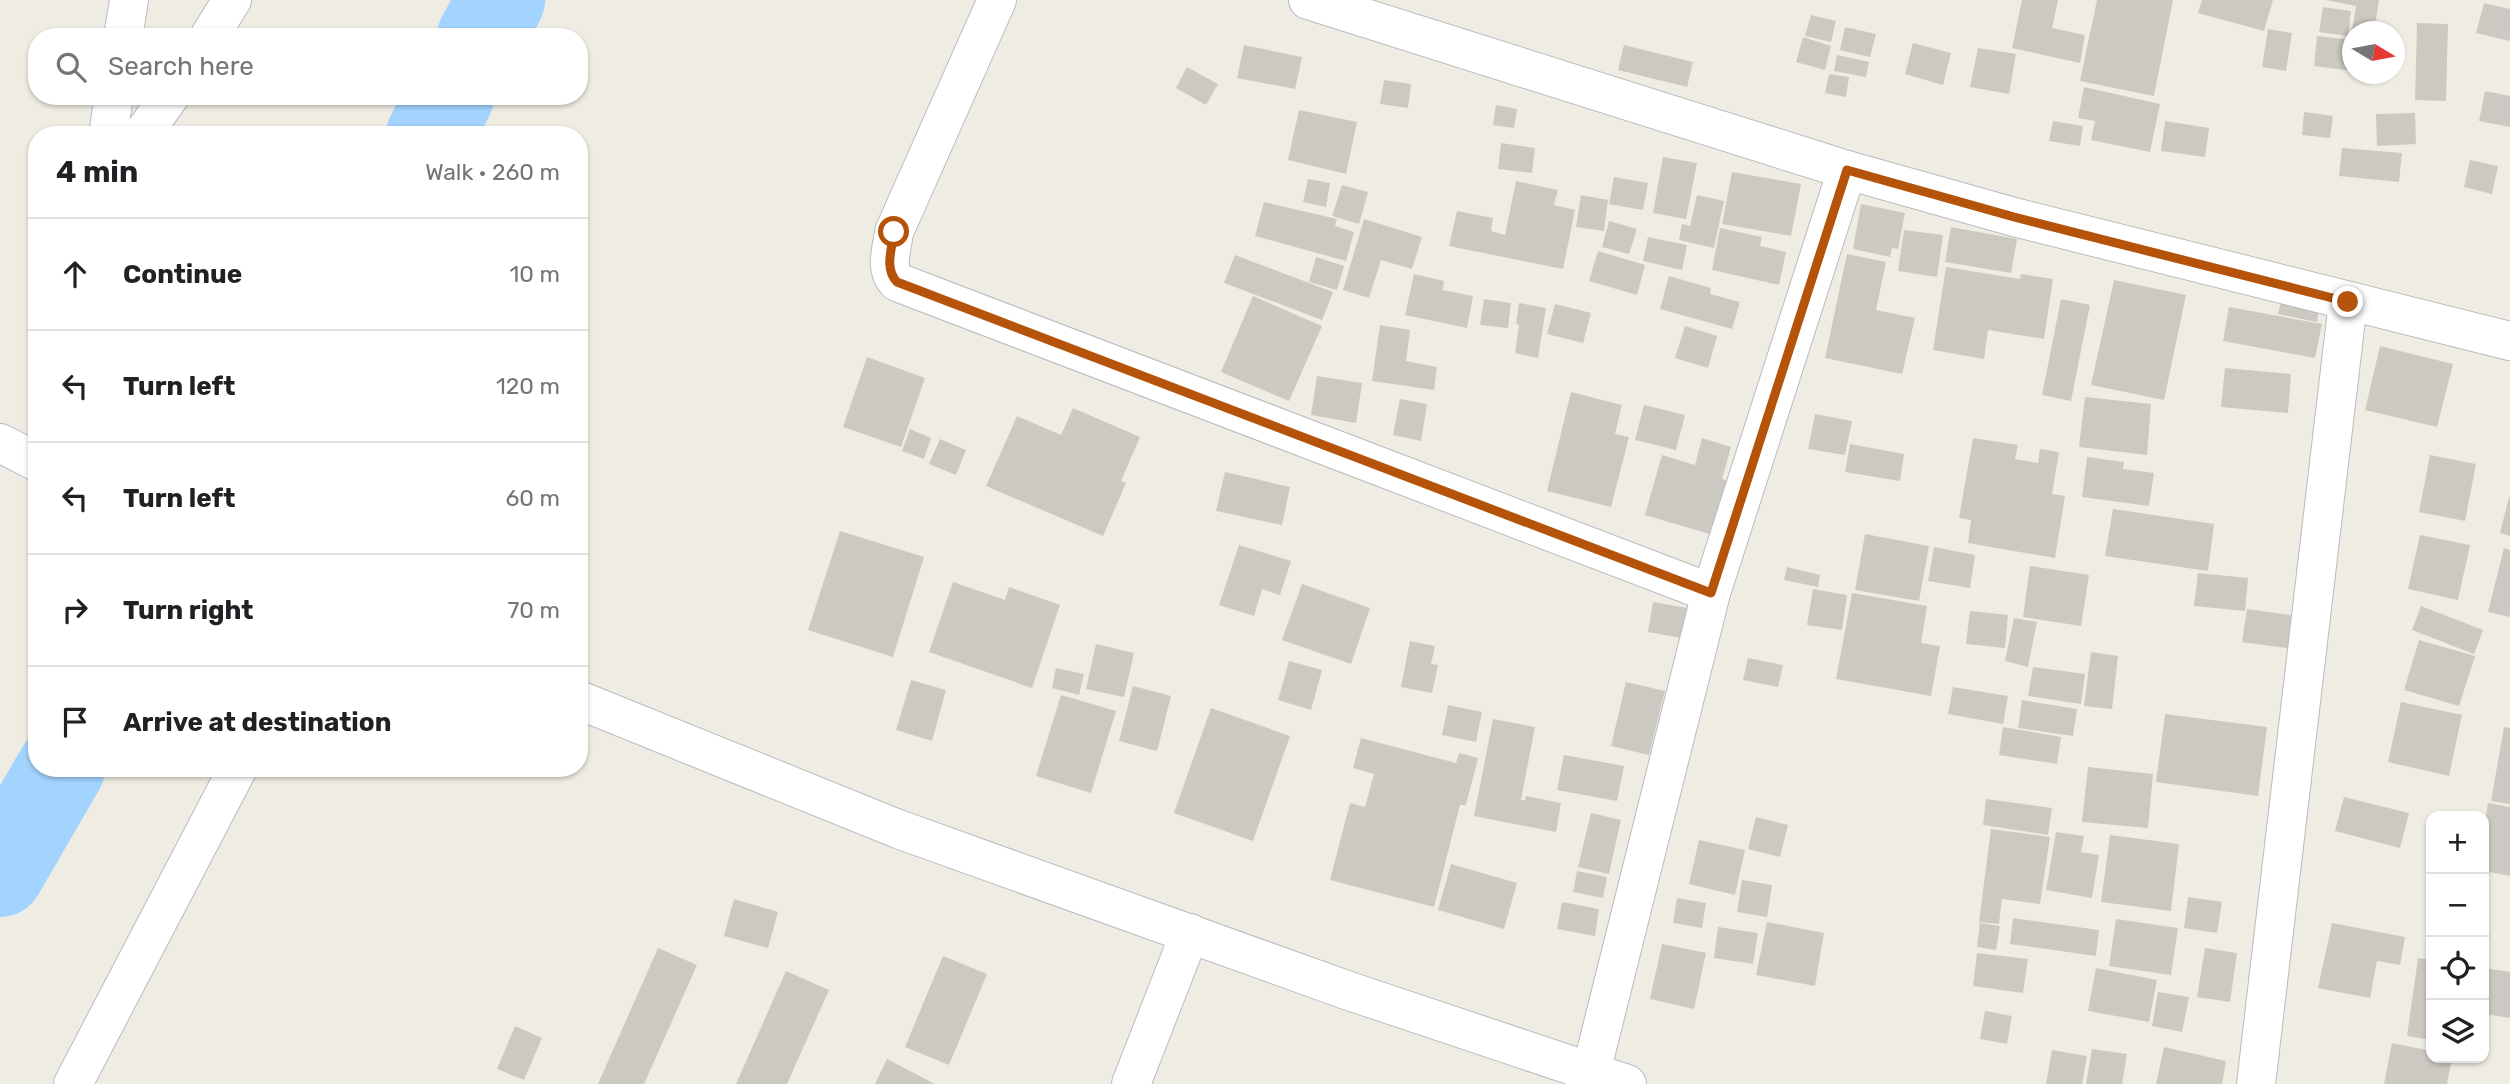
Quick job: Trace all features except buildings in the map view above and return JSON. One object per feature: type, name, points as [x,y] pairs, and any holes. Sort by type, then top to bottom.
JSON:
[{"type":"street","points":[[124,28],[129,0]]},
{"type":"street","points":[[215,28],[232,0]]},
{"type":"street","points":[[997,0],[894,232],[889,265],[890,274],[897,282],[1711,593]]},
{"type":"street","points":[[1308,0],[1847,170],[2014,217],[2348,302],[2509,337]]},
{"type":"street","points":[[109,126],[113,105]]},
{"type":"street","points":[[148,126],[164,105]]},
{"type":"street","points":[[588,704],[898,829],[1603,1080],[1711,593],[1847,170]]},
{"type":"street","points":[[2256,1084],[2348,302]]},
{"type":"street","points":[[0,443],[28,457]]},
{"type":"street","points":[[73,1084],[233,777]]},
{"type":"street","points":[[1131,1084],[1190,933]]},
{"type":"waterway","points":[[486,28],[501,0]]},
{"type":"waterway","points":[[435,126],[445,105]]},
{"type":"waterway","points":[[0,873],[56,777]]},
{"type":"route","points":[[894,232],[889,265],[890,274],[897,282],[1711,593],[1847,170],[2014,217],[2348,302]]}]
